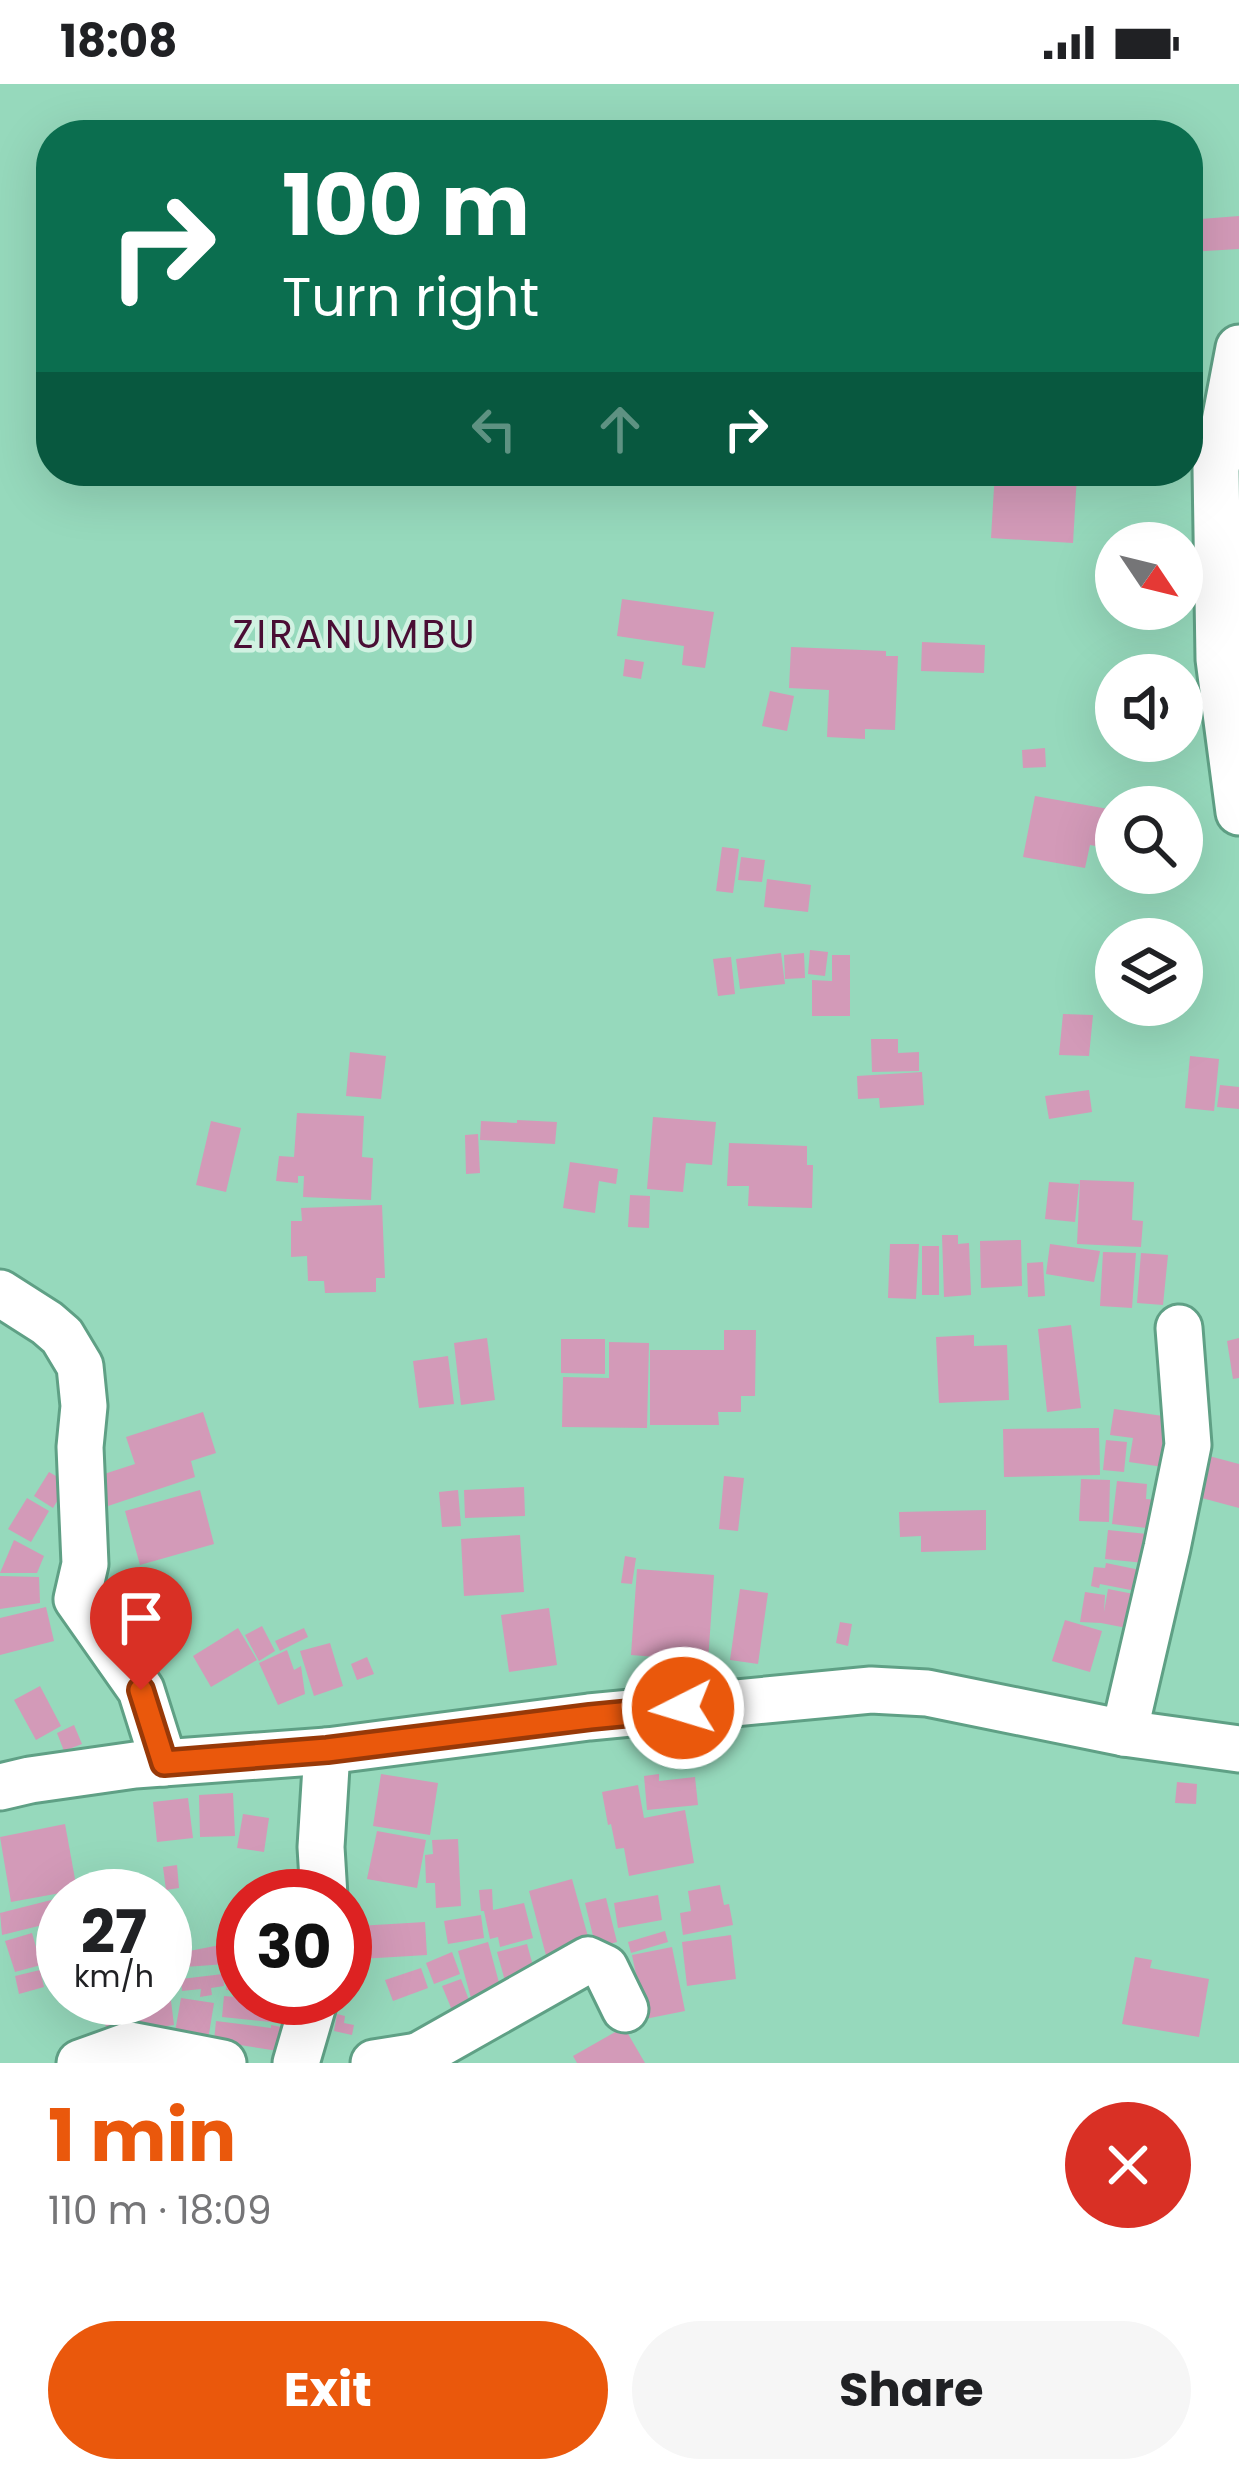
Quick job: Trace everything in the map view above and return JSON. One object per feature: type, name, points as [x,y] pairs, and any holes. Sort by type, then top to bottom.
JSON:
[{"type":"street","points":[[1239,348],[1216,469],[1220,659],[1239,812]]},
{"type":"street","points":[[0,1293],[62,1336],[80,1366],[85,1564],[77,1599],[141,1690],[164,1763]]},
{"type":"street","points":[[1124,1733],[1188,1445],[1179,1328]]},
{"type":"street","points":[[0,1787],[164,1763],[327,1750],[590,1717],[871,1690],[926,1694],[1124,1733],[1239,1749]]},
{"type":"street","points":[[322,1869],[327,1750]]},
{"type":"street","points":[[374,2063],[422,2059],[588,1960],[605,1968],[625,2009]]},
{"type":"street","points":[[296,2063],[307,2025]]},
{"type":"street","points":[[80,2063],[130,2045],[223,2063]]},
{"type":"building","points":[[1239,216],[1239,249],[1203,251],[1203,219]]},
{"type":"building","points":[[994,486],[1076,486],[1073,543],[991,538]]},
{"type":"building","points":[[622,599],[714,612],[705,668],[682,665],[684,646],[617,636]]},
{"type":"building","points":[[922,642],[985,645],[984,673],[921,671]]},
{"type":"building","points":[[791,647],[886,651],[886,656],[898,656],[895,730],[865,729],[865,739],[827,737],[829,690],[789,688]]},
{"type":"building","points":[[625,659],[644,662],[641,679],[623,676]]},
{"type":"building","points":[[770,691],[794,696],[787,731],[762,726]]},
{"type":"building","points":[[1045,748],[1046,767],[1023,768],[1022,750]]},
{"type":"building","points":[[1035,796],[1095,807],[1095,846],[1090,845],[1085,868],[1023,857]]},
{"type":"building","points":[[722,847],[739,849],[733,893],[716,891]]},
{"type":"building","points":[[741,857],[765,860],[762,882],[738,880]]},
{"type":"building","points":[[767,879],[811,885],[808,912],[764,907]]},
{"type":"building","points":[[810,950],[828,952],[825,976],[808,974]]},
{"type":"building","points":[[781,953],[785,984],[740,989],[736,959]]},
{"type":"building","points":[[804,953],[805,978],[785,979],[784,955]]},
{"type":"building","points":[[832,955],[850,955],[850,1016],[812,1016],[812,980],[832,981]]},
{"type":"building","points":[[731,957],[735,994],[718,996],[713,959]]},
{"type":"building","points":[[1063,1014],[1093,1015],[1089,1056],[1059,1055]]},
{"type":"building","points":[[871,1039],[898,1039],[898,1053],[919,1052],[919,1071],[872,1072]]},
{"type":"building","points":[[350,1052],[386,1056],[381,1099],[346,1096]]},
{"type":"building","points":[[1190,1056],[1219,1059],[1214,1111],[1185,1108]]},
{"type":"building","points":[[922,1072],[924,1105],[880,1108],[879,1098],[858,1099],[857,1076]]},
{"type":"building","points":[[1220,1085],[1239,1087],[1239,1109],[1217,1107]]},
{"type":"building","points":[[1089,1090],[1092,1112],[1049,1119],[1045,1096]]},
{"type":"building","points":[[297,1113],[364,1116],[362,1157],[373,1158],[371,1200],[303,1197],[304,1176],[298,1176],[298,1183],[276,1181],[279,1156],[294,1157]]},
{"type":"building","points":[[653,1117],[716,1122],[712,1165],[686,1163],[683,1192],[647,1189]]},
{"type":"building","points":[[211,1121],[241,1128],[226,1192],[196,1185]]},
{"type":"building","points":[[481,1121],[557,1122],[555,1144],[480,1140]]},
{"type":"building","points":[[478,1134],[480,1173],[466,1174],[465,1135]]},
{"type":"building","points":[[729,1143],[807,1146],[807,1165],[813,1165],[812,1208],[748,1206],[749,1186],[727,1186]]},
{"type":"building","points":[[570,1162],[618,1169],[616,1184],[599,1181],[595,1213],[563,1208]]},
{"type":"building","points":[[1080,1180],[1134,1182],[1132,1220],[1143,1221],[1141,1247],[1077,1244]]},
{"type":"building","points":[[1049,1182],[1079,1184],[1075,1222],[1045,1219]]},
{"type":"building","points":[[630,1195],[650,1196],[649,1228],[628,1227]]},
{"type":"building","points":[[382,1205],[385,1278],[376,1278],[376,1292],[325,1293],[324,1281],[308,1281],[307,1256],[291,1257],[291,1221],[302,1221],[301,1208]]},
{"type":"building","points":[[942,1235],[958,1235],[958,1244],[969,1243],[971,1295],[944,1297]]},
{"type":"building","points":[[1021,1240],[1022,1286],[981,1288],[980,1241]]},
{"type":"building","points":[[890,1244],[919,1244],[916,1299],[888,1298]]},
{"type":"building","points":[[1050,1244],[1100,1251],[1094,1282],[1046,1274]]},
{"type":"building","points":[[922,1246],[939,1246],[939,1295],[922,1295]]},
{"type":"building","points":[[1103,1252],[1136,1253],[1132,1308],[1100,1306]]},
{"type":"building","points":[[1141,1253],[1168,1255],[1163,1305],[1137,1303]]},
{"type":"building","points":[[1043,1262],[1045,1296],[1028,1297],[1027,1263]]},
{"type":"building","points":[[1071,1325],[1081,1408],[1047,1412],[1038,1329]]},
{"type":"building","points":[[724,1330],[756,1330],[755,1396],[741,1396],[741,1412],[718,1412],[719,1425],[650,1425],[650,1350],[724,1350]]},
{"type":"building","points":[[974,1335],[974,1346],[1007,1345],[1009,1400],[939,1403],[936,1337]]},
{"type":"building","points":[[487,1338],[495,1400],[461,1405],[454,1343]]},
{"type":"building","points":[[1239,1338],[1239,1378],[1233,1379],[1227,1341]]},
{"type":"building","points":[[561,1339],[605,1339],[605,1374],[561,1373]]},
{"type":"building","points":[[609,1342],[649,1343],[647,1428],[562,1427],[563,1377],[609,1378]]},
{"type":"building","points":[[448,1356],[454,1404],[419,1408],[413,1361]]},
{"type":"building","points":[[1114,1409],[1177,1418],[1170,1468],[1129,1462],[1133,1438],[1110,1435]]},
{"type":"building","points":[[203,1412],[216,1453],[191,1461],[195,1477],[108,1506],[98,1476],[135,1464],[126,1437]]},
{"type":"building","points":[[1099,1428],[1100,1475],[1004,1477],[1003,1429]]},
{"type":"building","points":[[1106,1440],[1127,1442],[1124,1472],[1103,1470]]},
{"type":"building","points":[[1209,1456],[1239,1464],[1239,1508],[1198,1497]]},
{"type":"building","points":[[49,1472],[68,1483],[53,1508],[34,1496]]},
{"type":"building","points":[[724,1476],[744,1478],[738,1531],[719,1529]]},
{"type":"building","points":[[1081,1479],[1110,1480],[1109,1522],[1079,1521]]},
{"type":"building","points":[[1117,1481],[1147,1484],[1146,1499],[1158,1500],[1155,1529],[1112,1524]]},
{"type":"building","points":[[524,1487],[525,1516],[465,1518],[464,1490]]},
{"type":"building","points":[[200,1490],[214,1544],[140,1565],[125,1511]]},
{"type":"building","points":[[458,1490],[461,1526],[442,1527],[439,1492]]},
{"type":"building","points":[[27,1498],[49,1511],[31,1542],[8,1529]]},
{"type":"building","points":[[986,1510],[986,1550],[921,1552],[921,1536],[900,1537],[899,1512]]},
{"type":"building","points":[[1108,1530],[1157,1535],[1154,1564],[1105,1559]]},
{"type":"building","points":[[520,1535],[524,1592],[464,1596],[461,1539]]},
{"type":"building","points":[[14,1540],[44,1556],[37,1573],[0,1573]]},
{"type":"building","points":[[625,1556],[636,1558],[632,1584],[621,1583]]},
{"type":"building","points":[[1106,1563],[1150,1572],[1146,1593],[1091,1586],[1094,1567],[1105,1568]]},
{"type":"building","points":[[637,1569],[714,1575],[708,1661],[631,1655]]},
{"type":"building","points":[[0,1576],[39,1577],[40,1603],[0,1609]]},
{"type":"building","points":[[149,1578],[186,1627],[149,1655],[112,1607]]},
{"type":"building","points":[[740,1589],[768,1593],[758,1664],[730,1660]]},
{"type":"building","points":[[1108,1589],[1144,1596],[1137,1630],[1080,1622],[1085,1592],[1105,1595],[1104,1612]]},
{"type":"building","points":[[46,1607],[54,1641],[0,1655],[0,1618]]},
{"type":"building","points":[[549,1608],[557,1665],[509,1672],[501,1615]]},
{"type":"building","points":[[1065,1620],[1102,1631],[1090,1672],[1052,1661]]},
{"type":"building","points":[[840,1622],[852,1624],[848,1646],[836,1643]]},
{"type":"building","points":[[262,1626],[275,1651],[259,1661],[245,1635]]},
{"type":"building","points":[[238,1628],[257,1660],[211,1687],[193,1656]]},
{"type":"building","points":[[304,1628],[308,1637],[280,1651],[275,1641]]},
{"type":"building","points":[[330,1643],[343,1686],[314,1696],[300,1651]]},
{"type":"building","points":[[287,1650],[294,1670],[301,1666],[305,1694],[278,1705],[259,1663]]},
{"type":"building","points":[[367,1657],[374,1674],[357,1680],[351,1664]]},
{"type":"building","points":[[40,1686],[61,1726],[36,1740],[14,1700]]},
{"type":"building","points":[[74,1725],[82,1744],[64,1751],[57,1733]]},
{"type":"building","points":[[381,1774],[438,1783],[430,1835],[373,1826]]},
{"type":"building","points":[[659,1774],[659,1781],[695,1777],[698,1805],[647,1810],[644,1776]]},
{"type":"building","points":[[1177,1782],[1197,1784],[1196,1804],[1175,1803]]},
{"type":"building","points":[[638,1785],[644,1818],[685,1810],[694,1863],[629,1876],[624,1848],[616,1849],[608,1825],[602,1792]]},
{"type":"building","points":[[233,1793],[235,1836],[200,1837],[199,1795]]},
{"type":"building","points":[[188,1798],[193,1838],[157,1842],[153,1802]]},
{"type":"building","points":[[243,1814],[269,1818],[264,1852],[237,1848]]},
{"type":"building","points":[[65,1824],[73,1869],[36,1869],[36,1897],[11,1902],[0,1837]]},
{"type":"building","points":[[377,1831],[426,1840],[417,1888],[372,1880],[369,1869]]},
{"type":"building","points":[[458,1839],[461,1906],[436,1908],[435,1883],[426,1883],[425,1855],[433,1854],[432,1840]]},
{"type":"building","points":[[572,1879],[592,1951],[548,1963],[529,1891]]},
{"type":"building","points":[[720,1885],[733,1925],[683,1935],[680,1913],[691,1911],[688,1891]]},
{"type":"building","points":[[492,1889],[493,1910],[524,1903],[533,1938],[500,1947],[498,1937],[490,1939],[479,1890]]},
{"type":"building","points":[[658,1895],[662,1920],[618,1928],[614,1903]]},
{"type":"building","points":[[606,1898],[617,1942],[596,1948],[585,1903]]},
{"type":"building","points":[[36,1904],[36,1927],[2,1935],[0,1913]]},
{"type":"building","points":[[481,1915],[484,1938],[448,1944],[444,1921]]},
{"type":"building","points":[[425,1922],[427,1955],[372,1958],[372,1925]]},
{"type":"building","points":[[665,1931],[668,1942],[631,1953],[628,1942]]},
{"type":"building","points":[[32,1933],[36,1966],[15,1972],[5,1941]]},
{"type":"building","points":[[731,1935],[736,1979],[687,1986],[682,1942]]},
{"type":"building","points":[[488,1942],[501,1990],[471,1998],[458,1951]]},
{"type":"building","points":[[527,1944],[535,1973],[505,1981],[497,1952]]},
{"type":"building","points":[[216,1946],[216,1965],[192,1966],[192,1950]]},
{"type":"building","points":[[672,1947],[685,2011],[645,2019],[632,1955]]},
{"type":"building","points":[[452,1952],[460,1974],[434,1984],[426,1963]]},
{"type":"building","points":[[1135,1957],[1152,1960],[1150,1968],[1209,1979],[1199,2037],[1122,2024]]},
{"type":"building","points":[[421,1968],[428,1988],[393,2001],[385,1980]]},
{"type":"building","points":[[36,1971],[36,1989],[19,1994],[15,1976]]},
{"type":"building","points":[[216,1975],[212,1995],[200,1997],[201,1989],[192,1990],[192,1978]]},
{"type":"building","points":[[461,1979],[472,2008],[454,2015],[442,1986]]},
{"type":"building","points":[[192,2000],[214,2003],[208,2040],[173,2043],[176,2025],[192,2025]]},
{"type":"building","points":[[216,2021],[216,2025],[281,2027],[278,2051],[214,2041]]},
{"type":"building","points":[[105,2025],[174,2025],[107,2035]]},
{"type":"building","points":[[335,2025],[354,2025],[352,2035],[334,2031]]},
{"type":"building","points":[[624,2027],[645,2063],[577,2063],[573,2056]]},
{"type":"district","name":"ZIRANUMBU","points":[[355,634]]},
{"type":"route","points":[[141,1690],[164,1763],[327,1750],[683,1708]]}]
